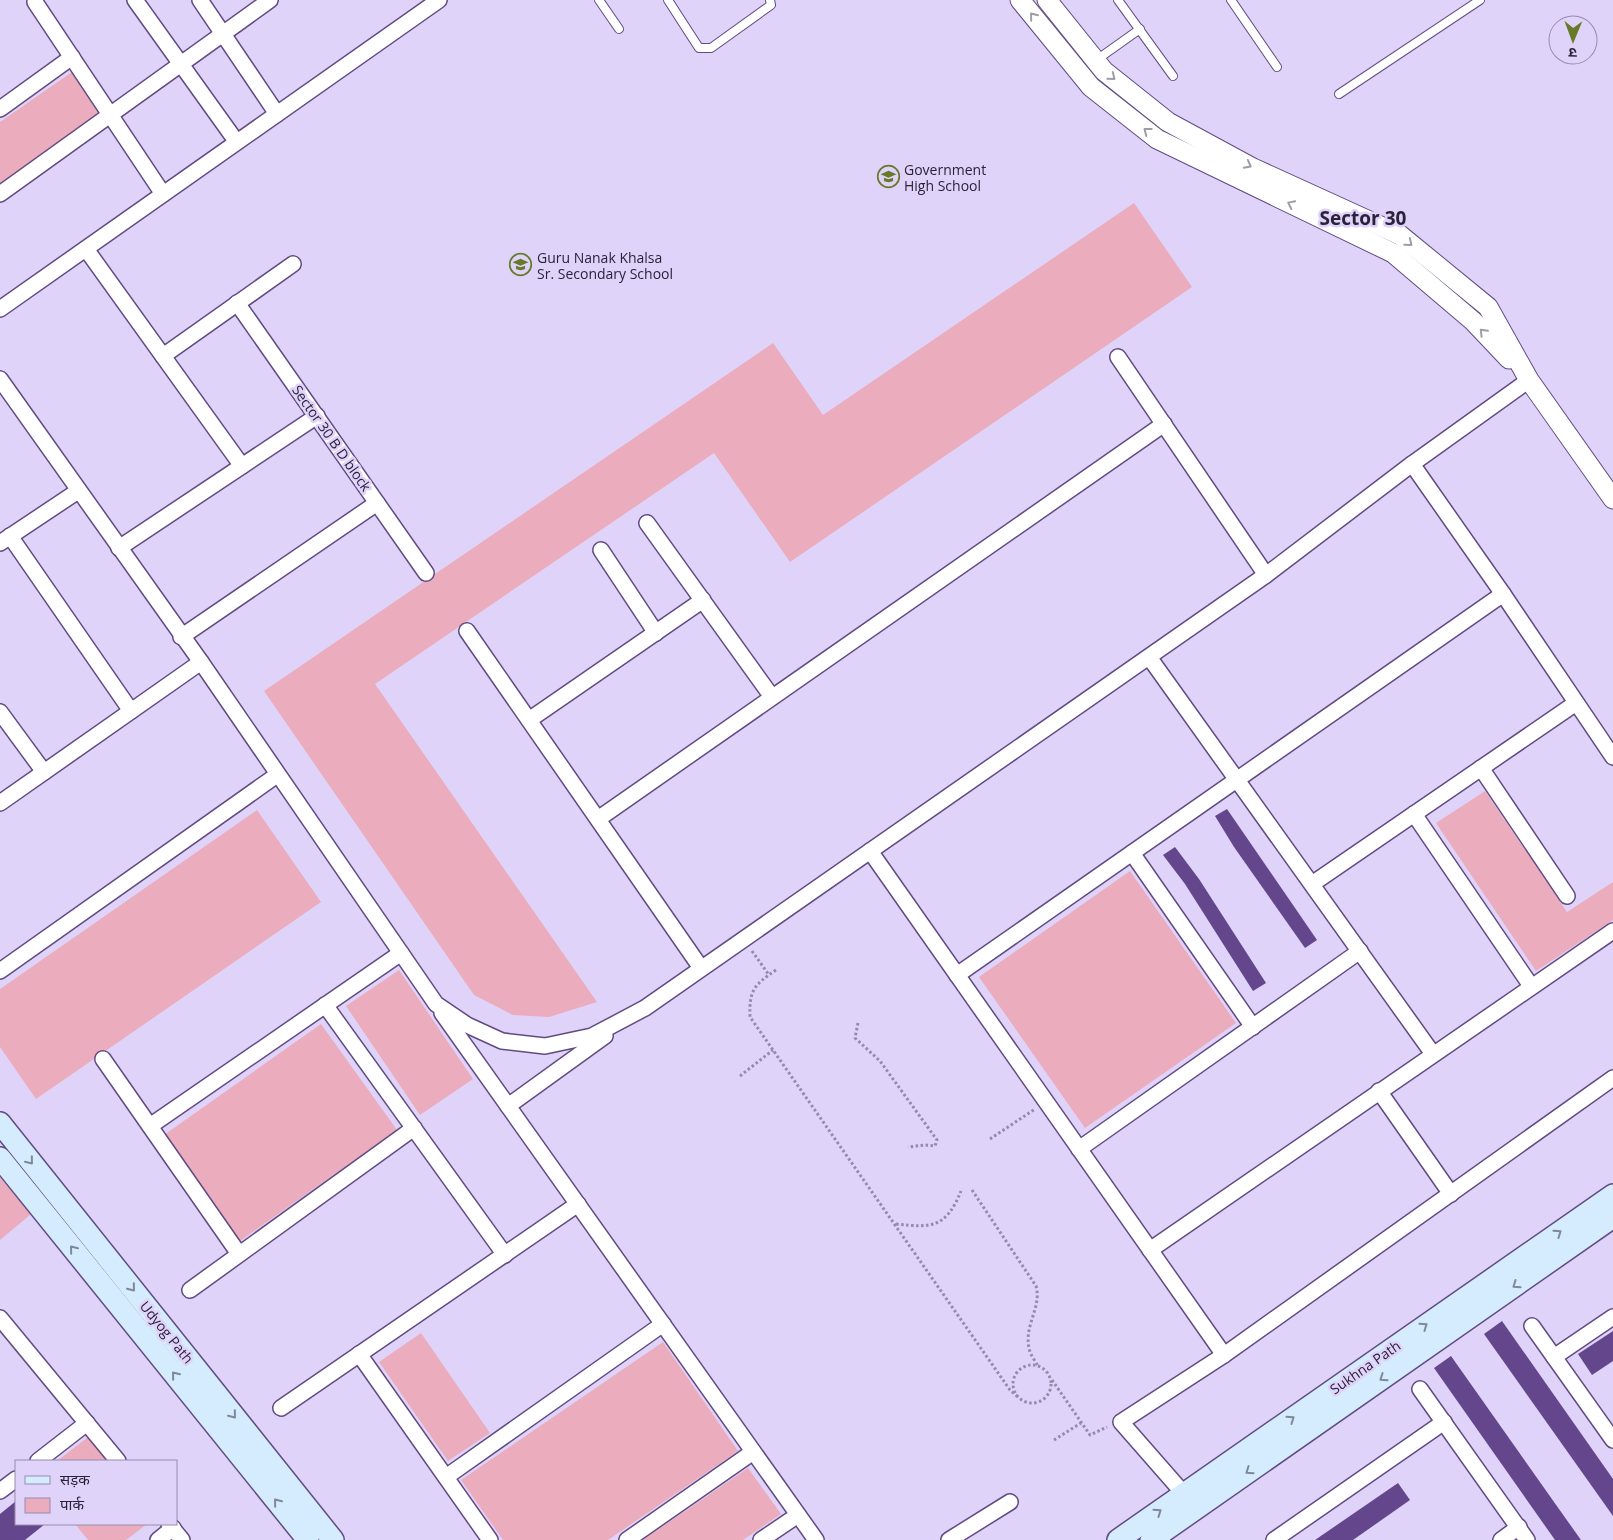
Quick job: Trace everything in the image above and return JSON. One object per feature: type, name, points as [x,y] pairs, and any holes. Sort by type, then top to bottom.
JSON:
[{"type":"main road","name":"Udyog Path","points":[[0,1123],[333,1540]]},
{"type":"main road","name":"Udyog Path","points":[[0,1158],[308,1540]]},
{"type":"main road","name":"Sukhna Path","points":[[1118,1540],[1613,1194]]},
{"type":"main road","name":"Sukhna Path","points":[[1151,1540],[1613,1217]]},
{"type":"street","points":[[135,0],[236,141]]},
{"type":"street","points":[[200,0],[277,114]]},
{"type":"street","points":[[0,194],[270,0]]},
{"type":"street","points":[[1020,0],[1091,87],[1157,139],[1392,253],[1473,321],[1529,380]]},
{"type":"street","points":[[1047,0],[1104,71],[1168,122],[1253,168],[1400,235],[1488,307],[1529,380],[1613,499]]},
{"type":"street","points":[[0,309],[434,1]]},
{"type":"street","points":[[35,2],[163,194]]},
{"type":"street","points":[[0,108],[72,56]]},
{"type":"street","points":[[86,249],[242,466]]},
{"type":"street","points":[[163,356],[293,264]]},
{"type":"street","name":"Sector 30 B D block","points":[[237,303],[426,572]]},
{"type":"street","points":[[1118,357],[1266,575]]},
{"type":"street","points":[[0,379],[181,637],[201,662],[436,1004],[816,1540]]},
{"type":"street","points":[[508,1106],[701,968],[1266,575],[1412,464],[1529,380]]},
{"type":"street","points":[[119,548],[316,416]]},
{"type":"street","points":[[598,819],[1164,424]]},
{"type":"street","points":[[1412,464],[1503,594],[1613,757]]},
{"type":"street","points":[[78,490],[5,540],[131,711]]},
{"type":"street","points":[[181,637],[377,503]]},
{"type":"street","points":[[648,523],[772,697]]},
{"type":"street","points":[[601,550],[656,633]]},
{"type":"street","points":[[957,975],[1503,594]]},
{"type":"street","points":[[529,720],[703,600]]},
{"type":"street","points":[[467,631],[701,968]]},
{"type":"street","points":[[1149,657],[1433,1054]]},
{"type":"street","points":[[0,803],[201,662]]},
{"type":"street","points":[[1312,884],[1576,703]]},
{"type":"street","points":[[0,712],[44,772]]},
{"type":"street","points":[[1481,768],[1567,896]]},
{"type":"street","points":[[0,971],[278,775]]},
{"type":"street","points":[[1414,814],[1531,986]]},
{"type":"street","points":[[870,851],[1224,1355]]},
{"type":"street","points":[[1132,853],[1252,1027]]},
{"type":"street","points":[[1150,1250],[1613,931]]},
{"type":"street","points":[[1079,1149],[1360,951]]},
{"type":"street","points":[[150,1126],[401,953]]},
{"type":"street","points":[[436,1004],[467,1025],[502,1041],[545,1046],[592,1036],[644,1008]]},
{"type":"street","points":[[325,1005],[505,1255]]},
{"type":"street","points":[[103,1059],[239,1254]]},
{"type":"street","points":[[1184,1494],[1122,1422],[1224,1355],[1613,1078]]},
{"type":"street","points":[[1379,1091],[1451,1194]]},
{"type":"street","points":[[190,1290],[414,1128]]},
{"type":"street","points":[[281,1408],[578,1204]]},
{"type":"street","points":[[1554,1357],[1613,1317]]},
{"type":"street","points":[[0,1318],[117,1460]]},
{"type":"street","points":[[446,1477],[663,1324]]},
{"type":"street","points":[[1532,1326],[1613,1440]]},
{"type":"street","points":[[359,1354],[490,1540]]},
{"type":"street","points":[[1420,1389],[1523,1534],[1500,1540]]},
{"type":"street","points":[[1274,1540],[1444,1422]]},
{"type":"street","points":[[39,1460],[87,1423]]},
{"type":"street","points":[[627,1540],[753,1452]]},
{"type":"street","points":[[0,1491],[15,1480]]},
{"type":"street","points":[[949,1540],[1010,1502]]},
{"type":"street","points":[[761,1540],[798,1515]]},
{"type":"street","points":[[158,1540],[171,1526],[182,1540]]},
{"type":"lane","points":[[600,0],[619,29]]},
{"type":"lane","points":[[668,0],[699,48],[711,48],[771,5],[770,0]]},
{"type":"lane","points":[[1118,0],[1173,76]]},
{"type":"lane","points":[[1231,0],[1277,67]]},
{"type":"lane","points":[[1339,94],[1480,0]]},
{"type":"lane","points":[[1096,61],[1140,29]]},
{"type":"path","points":[[743,939],[769,975]]},
{"type":"path","points":[[776,970],[755,986],[749,999],[750,1017],[1010,1390],[1029,1403],[1042,1401],[1050,1391],[1051,1379]]},
{"type":"path","points":[[858,1023],[855,1038],[880,1061],[937,1140],[935,1146],[925,1144],[908,1147]]},
{"type":"path","points":[[740,1076],[773,1050]]},
{"type":"path","points":[[990,1139],[1046,1102]]},
{"type":"path","points":[[972,1190],[1036,1286],[1038,1298],[1028,1332],[1029,1350],[1038,1366],[1048,1373],[1090,1435],[1122,1422]]},
{"type":"path","points":[[896,1224],[922,1227],[933,1225],[948,1217],[961,1192]]},
{"type":"path","points":[[1018,1397],[1013,1386],[1016,1374],[1026,1366],[1038,1366]]},
{"type":"path","points":[[1054,1440],[1082,1423]]},
{"type":"green space","points":[[72,72],[101,113],[0,184],[0,122]]},
{"type":"green space","points":[[1134,203],[1192,287],[790,562],[714,453],[375,684],[597,1002],[549,1017],[513,1015],[474,995],[264,691],[773,343],[823,415]]},
{"type":"green space","points":[[1485,791],[1567,912],[1613,882],[1613,920],[1536,971],[1436,823]]},
{"type":"green space","points":[[257,810],[321,902],[36,1099],[0,1047],[0,989]]},
{"type":"green space","points":[[1130,871],[1236,1023],[1085,1128],[979,977]]},
{"type":"green space","points":[[399,970],[473,1079],[420,1115],[346,1006]]},
{"type":"green space","points":[[321,1024],[397,1130],[240,1241],[164,1135]]},
{"type":"green space","points":[[0,1178],[31,1214],[0,1240]]},
{"type":"green space","points":[[421,1333],[490,1433],[448,1461],[379,1362]]},
{"type":"green space","points":[[663,1342],[738,1451],[608,1540],[503,1540],[461,1480]]},
{"type":"green space","points":[[88,1437],[106,1460],[58,1460]]},
{"type":"green space","points":[[748,1468],[781,1514],[743,1540],[643,1540]]},
{"type":"green space","points":[[76,1525],[146,1525],[126,1540],[88,1540]]},
{"type":"building","points":[[1227,809],[1317,940],[1305,948],[1234,847],[1215,816]]},
{"type":"building","points":[[1175,847],[1199,879],[1266,983],[1253,991],[1185,884],[1163,855]]},
{"type":"building","points":[[1502,1321],[1613,1479],[1613,1516],[1484,1334]]},
{"type":"building","points":[[1613,1331],[1613,1361],[1592,1375],[1578,1354]]},
{"type":"building","points":[[1451,1356],[1581,1540],[1555,1540],[1434,1368]]},
{"type":"building","points":[[1398,1483],[1410,1500],[1353,1540],[1315,1540]]},
{"type":"building","points":[[15,1502],[15,1525],[44,1525],[25,1540],[0,1540],[0,1514]]},
{"type":"place","name":"Government High School","points":[[888,177]]},
{"type":"place","name":"Guru Nanak Khalsa Sr. Secondary School","points":[[521,265]]},
{"type":"district","name":"Sector 30","points":[[1363,218]]}]
